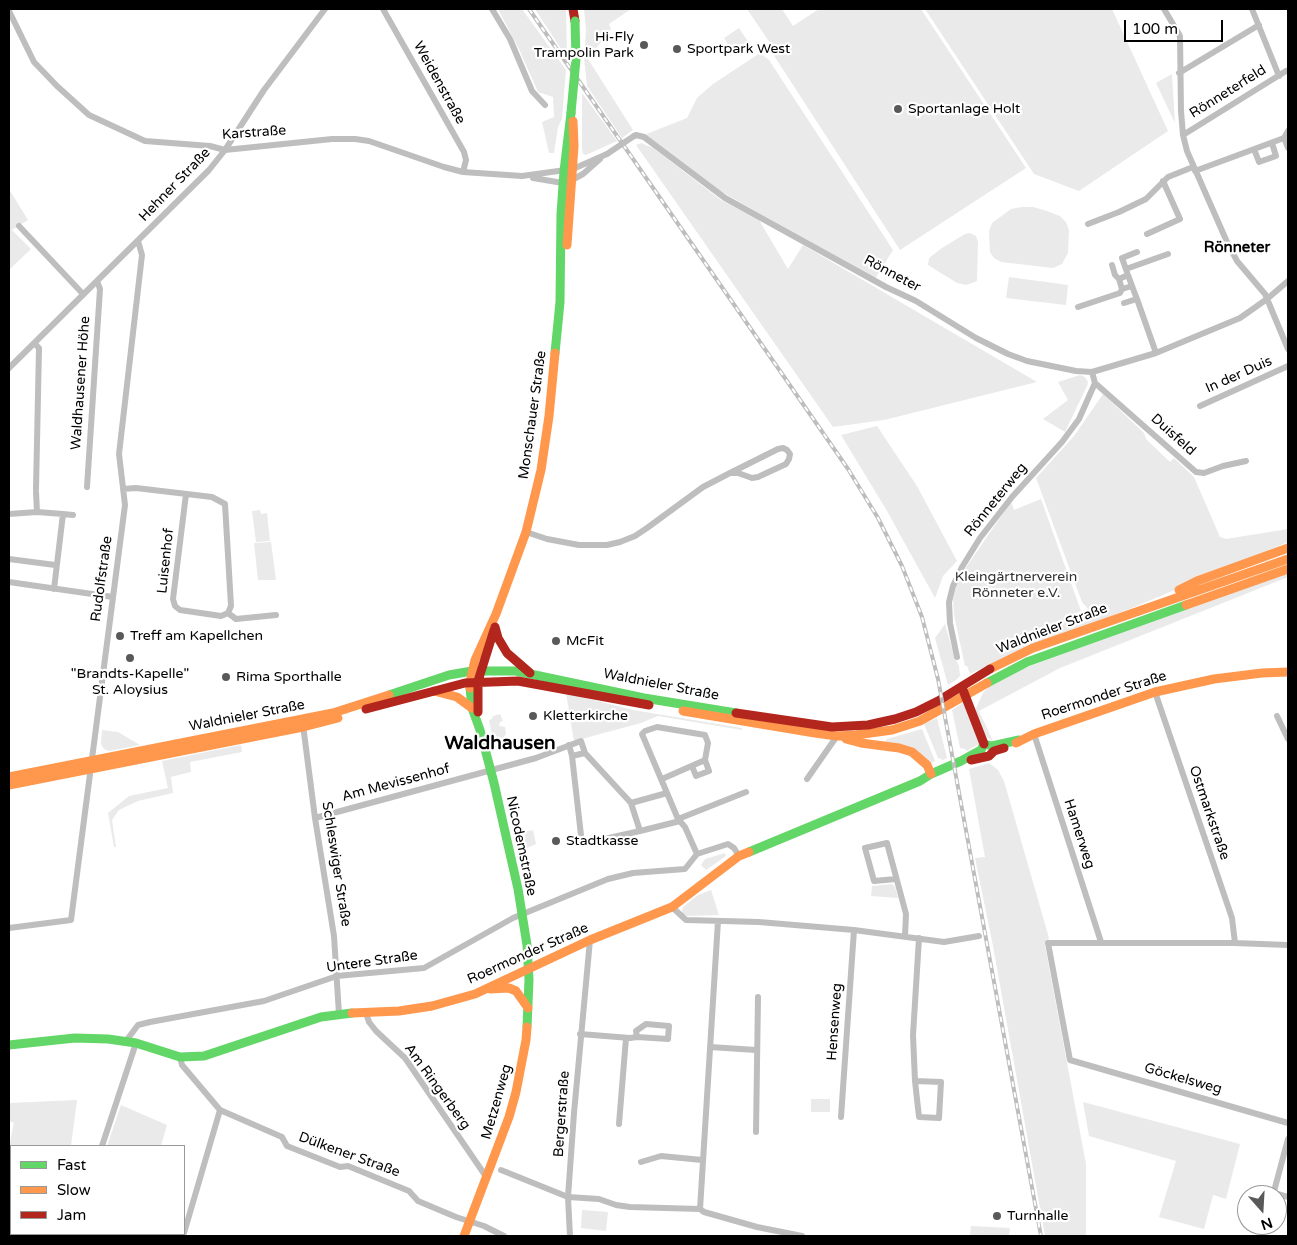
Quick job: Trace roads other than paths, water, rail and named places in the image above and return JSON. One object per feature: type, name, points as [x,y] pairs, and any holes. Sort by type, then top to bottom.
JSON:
[{"type":"main road","name":"Monschauer Straße","points":[[474,682],[472,671],[496,614],[526,532],[541,470],[549,416],[560,302],[564,284],[571,113],[576,58],[573,9]]},
{"type":"main road","points":[[1140,610],[1197,580],[1288,548]]},
{"type":"main road","name":"Waldnieler Straße","points":[[302,723],[438,678],[482,670],[530,673],[644,698],[811,726],[868,725],[896,719],[916,712],[938,701],[990,669],[1033,648],[1288,559]]},
{"type":"main road","name":"Waldnieler Straße","points":[[9,785],[90,765],[302,723],[474,682],[518,681],[638,704],[837,736],[856,736],[892,730],[920,721],[1027,662],[1288,569]]},
{"type":"main road","name":"Monschauer Straße","points":[[474,682],[482,670],[495,627],[496,614]]},
{"type":"main road","points":[[495,627],[498,638],[507,653],[530,673]]},
{"type":"main road","name":"Roermonder Straße","points":[[9,1045],[75,1038],[126,1041],[180,1057],[204,1056],[302,1023],[339,1014],[399,1011],[432,1006],[475,994],[590,940],[672,907],[740,856],[920,781],[961,761],[968,761],[987,750],[1155,692],[1214,679],[1288,672]]},
{"type":"main road","name":"Nicodemstraße","points":[[474,682],[472,708],[480,730],[490,770],[522,915],[529,969]]},
{"type":"main road","name":"Nicodemstraße","points":[[474,682],[480,730]]},
{"type":"main road","points":[[972,712],[977,699],[987,683]]},
{"type":"main road","points":[[961,687],[966,695],[980,737],[987,750]]},
{"type":"main road","points":[[434,691],[457,697],[472,708]]},
{"type":"main road","points":[[837,736],[861,743],[899,748],[912,752],[927,765],[931,774]]},
{"type":"main road","name":"Waldnieler Straße","points":[[9,777],[90,765]]},
{"type":"main road","name":"Metzenweg","points":[[464,1236],[509,1117],[516,1092],[526,1040],[529,969]]},
{"type":"main road","points":[[488,989],[509,988],[516,991],[528,1008]]},
{"type":"street","name":"Hehner Straße","points":[[9,368],[209,170],[225,150],[264,90],[325,9]]},
{"type":"street","name":"Weidenstraße","points":[[383,9],[464,152],[466,160],[463,172]]},
{"type":"street","points":[[492,9],[510,39],[532,91],[545,105]]},
{"type":"street","name":"In der Duis","points":[[1164,9],[1180,36],[1180,72],[1185,146],[1227,242],[1237,261],[1252,278],[1267,300],[1288,349]]},
{"type":"street","points":[[1252,9],[1279,76]]},
{"type":"street","name":"Karstraße","points":[[9,11],[27,51],[37,66],[74,102],[89,115],[145,141],[210,146],[225,150],[332,139],[355,139],[369,141],[463,172],[525,176],[568,182]]},
{"type":"street","points":[[1180,72],[1259,25]]},
{"type":"street","name":"Rönneterfeld","points":[[1184,135],[1286,71]]},
{"type":"street","points":[[1088,224],[1146,199],[1168,177],[1272,143],[1284,138],[1288,132]]},
{"type":"street","name":"Rönneter","points":[[607,154],[635,135],[644,138],[725,198],[886,287],[916,301],[976,338],[1027,361],[1076,371],[1092,372],[1156,354],[1240,318],[1267,300],[1288,281]]},
{"type":"street","points":[[1284,138],[1288,148]]},
{"type":"street","points":[[1254,149],[1259,162],[1276,156],[1272,143]]},
{"type":"street","name":"Karstraße","points":[[525,176],[568,170],[607,154]]},
{"type":"street","points":[[568,182],[583,174],[607,154]]},
{"type":"street","points":[[1147,234],[1180,219],[1163,181]]},
{"type":"street","points":[[20,226],[83,294]]},
{"type":"street","name":"Rudolfstraße","points":[[9,928],[71,920],[125,505],[124,489],[118,463],[142,255],[138,242]]},
{"type":"street","points":[[1137,252],[1122,258],[1156,354]]},
{"type":"street","points":[[1119,279],[1127,272],[1168,254]]},
{"type":"street","points":[[1112,265],[1122,289]]},
{"type":"street","name":"Waldhausener Höhe","points":[[87,487],[100,289],[97,281]]},
{"type":"street","points":[[1078,307],[1120,293],[1122,289],[1132,286]]},
{"type":"street","points":[[1124,303],[1137,298]]},
{"type":"street","points":[[34,343],[39,348],[37,512]]},
{"type":"street","name":"In der Duis","points":[[1200,406],[1288,366]]},
{"type":"street","points":[[1092,372],[1095,383]]},
{"type":"street","name":"Duisfeld","points":[[1095,383],[1196,472],[1204,473],[1223,466],[1246,461]]},
{"type":"street","name":"Rönneterweg","points":[[957,657],[950,623],[949,602],[953,586],[962,567],[980,538],[1012,497],[1073,428],[1095,383]]},
{"type":"street","points":[[526,532],[547,539],[580,545],[607,545],[620,542],[635,536],[703,488],[730,473],[778,449],[783,448],[790,454],[786,464],[758,477],[752,478],[738,473],[730,473]]},
{"type":"street","points":[[124,489],[136,488],[212,497],[225,504],[231,606],[228,613]]},
{"type":"street","name":"Luisenhof","points":[[186,494],[173,599],[175,606],[180,610],[221,616],[228,613],[236,619],[276,615]]},
{"type":"street","points":[[9,514],[37,512],[74,514]]},
{"type":"street","points":[[54,589],[55,565],[63,514]]},
{"type":"street","points":[[9,560],[55,565]]},
{"type":"street","points":[[9,582],[113,597]]},
{"type":"street","name":"Ostmarkstraße","points":[[1155,692],[1232,918],[1235,943]]},
{"type":"street","points":[[1277,716],[1288,739]]},
{"type":"street","name":"Schleswiger Straße","points":[[302,723],[334,936],[339,1014]]},
{"type":"street","points":[[692,766],[696,776],[709,771],[705,760],[708,742],[706,735],[665,727],[657,727],[642,734],[679,820],[685,827],[697,854],[728,844],[740,856]]},
{"type":"street","name":"Hamerweg","points":[[1034,734],[1101,942]]},
{"type":"street","points":[[807,779],[837,736]]},
{"type":"street","points":[[640,831],[631,803],[585,753],[581,741],[569,745],[572,756],[582,844],[640,831],[679,820],[746,792]]},
{"type":"street","name":"Am Mevissenhof","points":[[315,818],[536,758],[569,745]]},
{"type":"street","points":[[572,756],[585,753]]},
{"type":"street","points":[[662,779],[705,760]]},
{"type":"street","points":[[631,803],[667,793]]},
{"type":"street","points":[[896,879],[874,882],[865,848],[887,842],[906,914],[905,936]]},
{"type":"street","name":"Untere Straße","points":[[126,1041],[138,1025],[264,1000],[337,976],[424,968],[498,926],[608,879],[630,874],[685,869],[697,854]]},
{"type":"street","points":[[672,907],[686,920],[759,922],[854,930],[944,942],[979,936]]},
{"type":"street","points":[[700,1209],[718,921]]},
{"type":"street","name":"Hensenweg","points":[[841,1117],[854,930]]},
{"type":"street","points":[[915,1081],[941,1082],[939,1118],[919,1117],[915,1081],[913,1035],[919,938]]},
{"type":"street","name":"Bergerstraße","points":[[570,1236],[568,1197],[580,1034],[590,940]]},
{"type":"street","points":[[1101,942],[1288,944]]},
{"type":"street","name":"Göckelsweg","points":[[1101,942],[1048,943],[1070,1060],[1288,1123]]},
{"type":"street","points":[[756,1132],[758,997]]},
{"type":"street","name":"Am Ringerberg","points":[[366,1013],[369,1022],[376,1031],[405,1058],[486,1178]]},
{"type":"street","points":[[580,1034],[668,1039],[669,1026],[646,1024],[636,1031],[637,1036]]},
{"type":"street","points":[[619,1124],[626,1038]]},
{"type":"street","points":[[102,1145],[136,1044]]},
{"type":"street","points":[[710,1047],[756,1050]]},
{"type":"street","name":"Dülkener Straße","points":[[180,1057],[182,1065],[220,1110],[282,1137],[287,1146],[340,1167],[348,1166],[409,1191],[418,1200],[504,1236]]},
{"type":"street","points":[[185,1227],[220,1110]]},
{"type":"street","points":[[1276,1185],[1288,1139]]},
{"type":"street","points":[[640,1162],[661,1156],[702,1160]]},
{"type":"street","points":[[501,1170],[568,1197],[599,1200],[630,1207],[700,1209],[704,1212],[756,1228],[802,1236]]},
{"type":"railway","points":[[529,9],[848,469],[878,518],[902,566],[922,617],[938,679],[1041,1236]]},
{"type":"place","name":"Hi-Fly Trampolin Park","points":[[644,45]]},
{"type":"place","name":"Sportpark West","points":[[677,49]]},
{"type":"place","name":"Sportanlage Holt","points":[[898,109]]},
{"type":"place","name":"Treff am Kapellchen","points":[[120,636]]},
{"type":"place","name":"McFit","points":[[556,641]]},
{"type":"place","name":"\"Brandts-Kapelle\" St. Aloysius","points":[[130,658]]},
{"type":"place","name":"Rima Sporthalle","points":[[226,677]]},
{"type":"place","name":"Kletterkirche","points":[[533,716]]},
{"type":"place","name":"Stadtkasse","points":[[556,841]]},
{"type":"place","name":"Turnhalle","points":[[997,1216]]},
{"type":"district","name":"Rönneter","points":[[1237,248]]},
{"type":"district","name":"Waldhausen","points":[[500,744]]},
{"type":"park label","name":"Kleingärtnerverein Rönneter e.V.","points":[[1016,586]]}]
